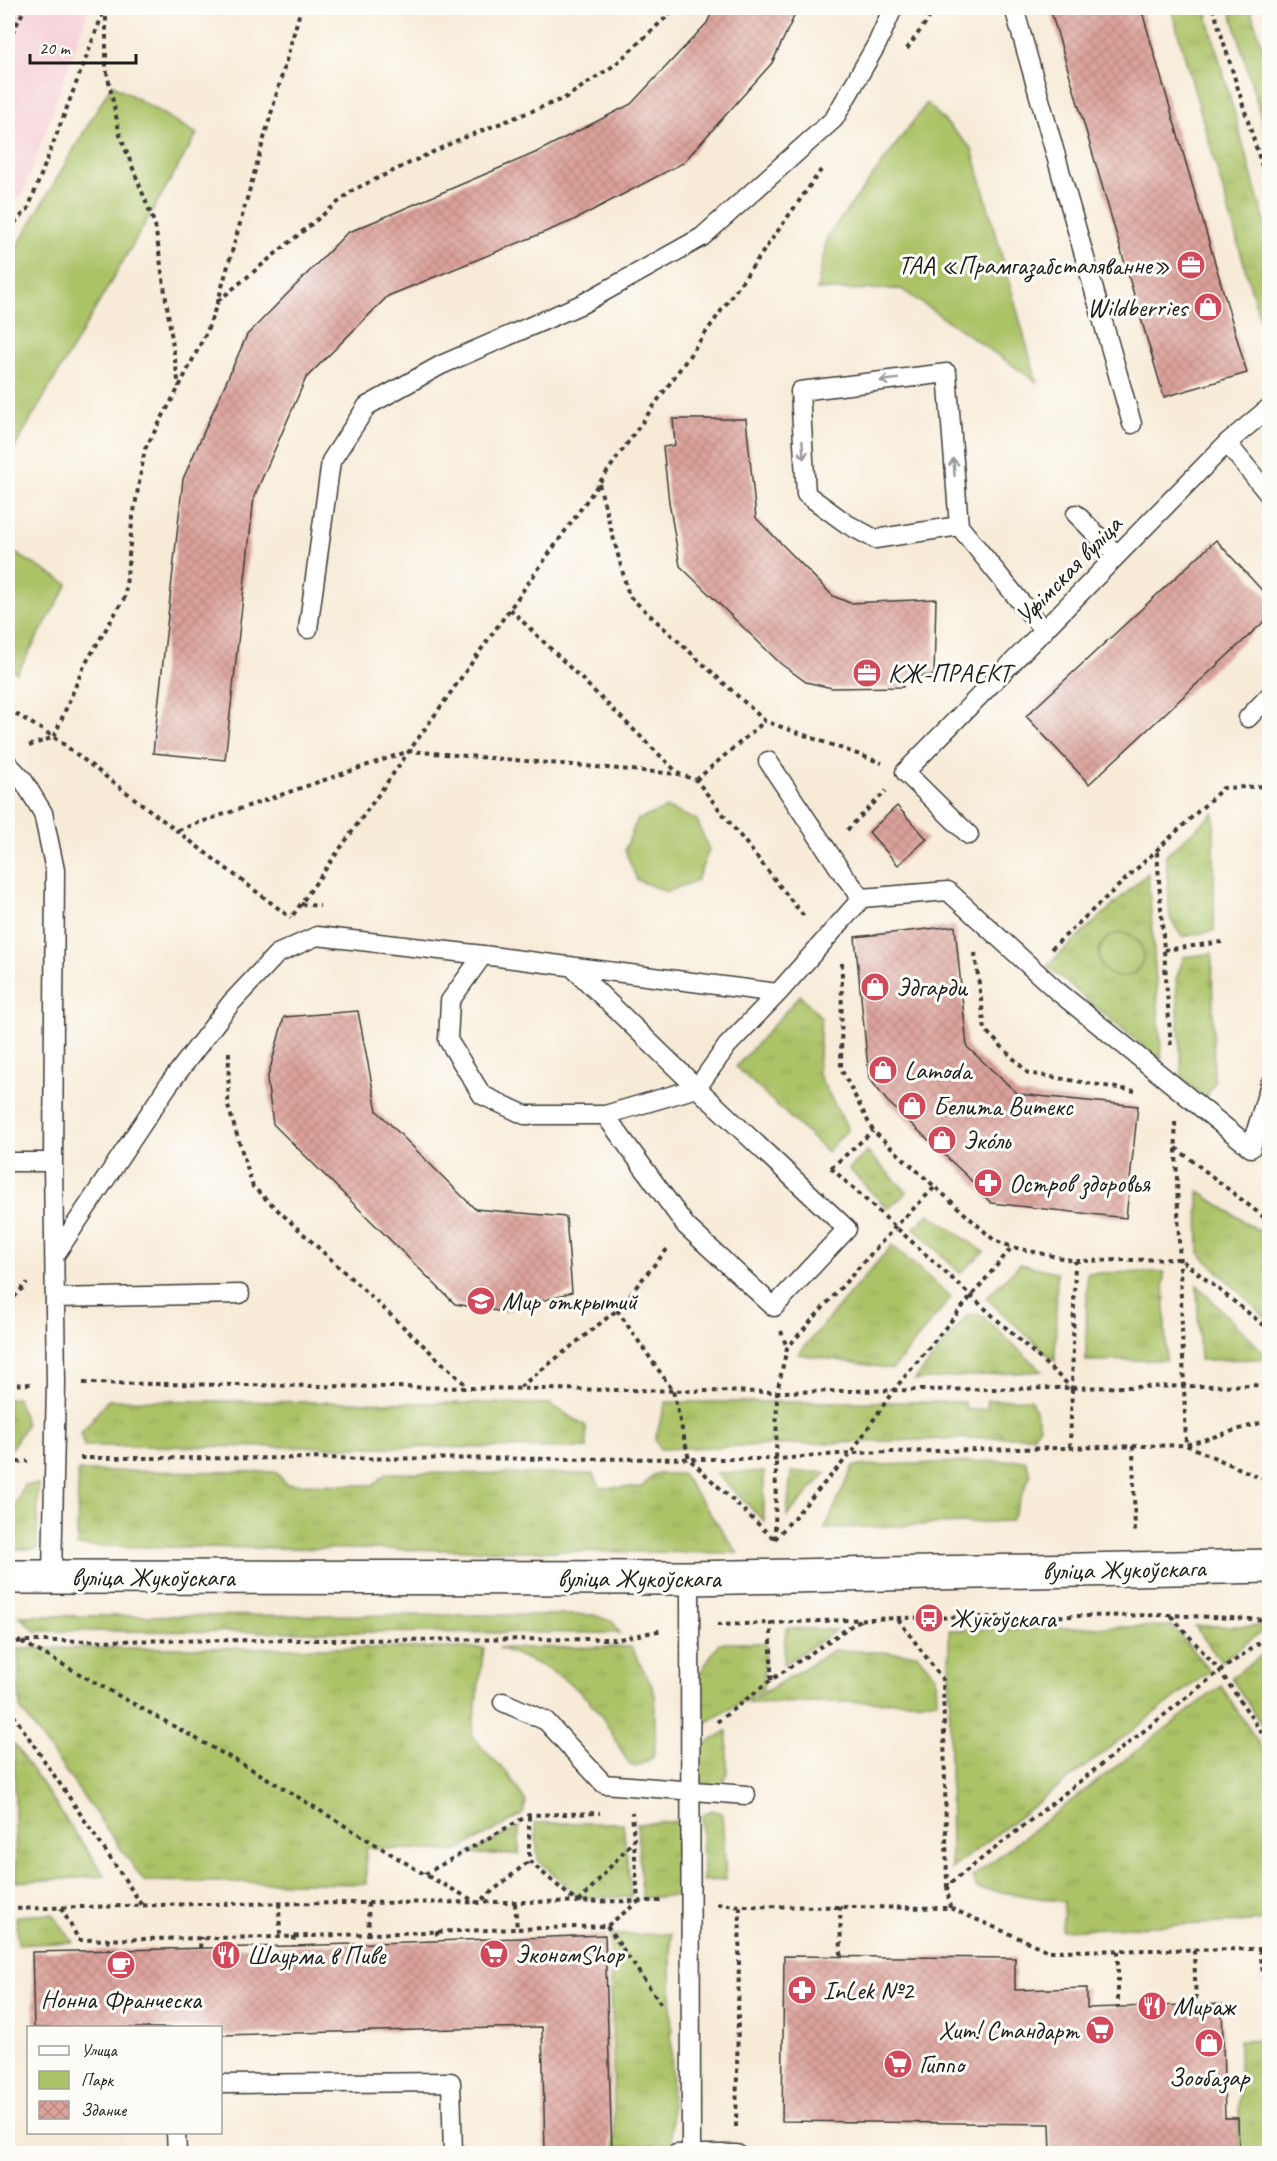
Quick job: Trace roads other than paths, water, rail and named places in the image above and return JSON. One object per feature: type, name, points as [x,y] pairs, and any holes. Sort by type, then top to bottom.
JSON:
[{"type":"main road","name":"вуліца Жукоўскага","points":[[8,1577],[690,1578],[1269,1566]]},
{"type":"lane","points":[[308,629],[331,461],[367,406],[441,365],[582,304],[702,237],[834,119],[877,44],[893,8]]},
{"type":"lane","points":[[1014,8],[1132,424]]},
{"type":"lane","points":[[959,525],[875,539],[847,524],[806,494],[800,391],[947,373],[959,525],[1044,631]]},
{"type":"lane","name":"Уфімская вуліца","points":[[969,835],[905,771],[1227,444],[1269,407]]},
{"type":"lane","points":[[1227,444],[1269,496]]},
{"type":"lane","points":[[1077,514],[1117,555]]},
{"type":"lane","points":[[1248,718],[1269,695]]},
{"type":"lane","points":[[768,761],[843,874],[862,898]]},
{"type":"lane","points":[[8,764],[23,780],[43,813],[55,870],[53,1162],[56,1383],[52,1577]]},
{"type":"lane","points":[[483,955],[450,1001],[447,1040],[482,1095],[525,1115],[605,1115],[697,1088],[727,1046],[778,993],[862,898],[948,891],[1030,968],[1174,1091],[1251,1148],[1269,1084]]},
{"type":"lane","points":[[55,1255],[169,1084],[231,1003],[277,954],[316,936],[778,993]]},
{"type":"lane","points":[[572,966],[847,1229],[774,1307],[686,1226],[605,1115]]},
{"type":"lane","points":[[8,1162],[53,1162]]},
{"type":"lane","points":[[55,1298],[240,1294]]},
{"type":"lane","points":[[690,1578],[691,1902],[684,2153],[736,2153]]},
{"type":"lane","points":[[503,1702],[546,1721],[604,1784],[746,1795]]},
{"type":"lane","points":[[222,2084],[451,2082],[453,2154]]},
{"type":"lane","points":[[176,2134],[177,2154]]},
{"type":"place","name":"ТАА «Прамгазабсталяванне»","points":[[1191,265]]},
{"type":"place","name":"Wildberries","points":[[1208,307]]},
{"type":"place","name":"КЖ-ПРАЕКТ","points":[[867,673]]},
{"type":"place","name":"Эдгарди","points":[[875,987]]},
{"type":"place","name":"Lamoda","points":[[883,1070]]},
{"type":"place","name":"Белита Витекс","points":[[912,1106]]},
{"type":"place","name":"Эко́ль","points":[[942,1140]]},
{"type":"place","name":"Остров здоровья","points":[[988,1183]]},
{"type":"place","name":"Мир открытий","points":[[481,1301]]},
{"type":"place","name":"Жукоўскага","points":[[929,1618]]},
{"type":"place","name":"ЭкономShop","points":[[494,1954]]},
{"type":"place","name":"Шаурма в Пиве","points":[[226,1955]]},
{"type":"place","name":"Нонна Франческа","points":[[121,1965]]},
{"type":"place","name":"InLek №2","points":[[802,1990]]},
{"type":"place","name":"Мираж","points":[[1152,2006]]},
{"type":"place","name":"Хит! Стандарт","points":[[1100,2030]]},
{"type":"place","name":"Зообазар","points":[[1209,2043]]},
{"type":"place","name":"Гиппо","points":[[898,2064]]}]
